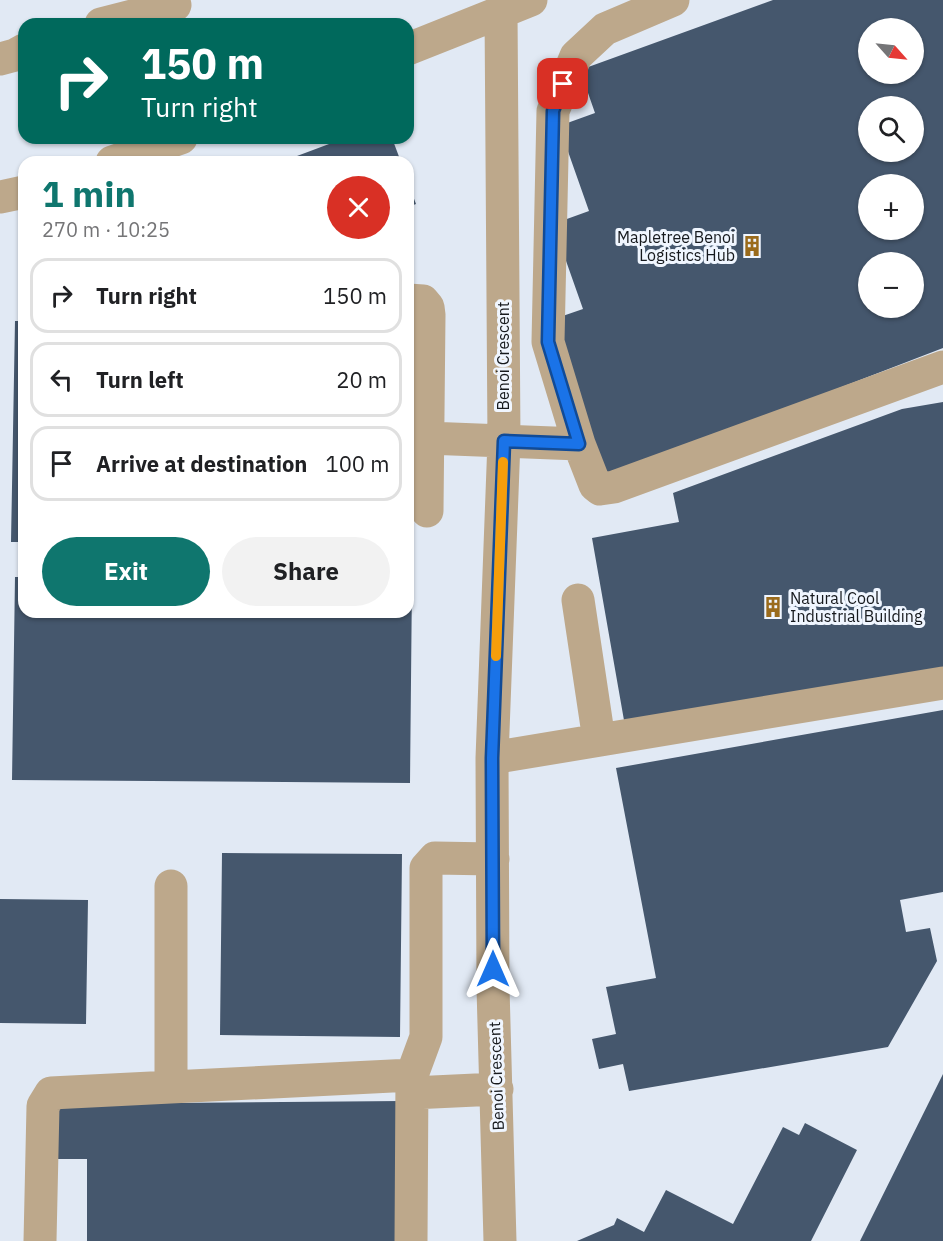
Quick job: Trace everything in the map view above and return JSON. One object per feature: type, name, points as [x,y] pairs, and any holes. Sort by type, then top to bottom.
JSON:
[{"type":"street","points":[[673,0],[604,29],[576,56],[553,111],[548,342],[579,444],[595,485],[606,490],[943,367]]},
{"type":"street","points":[[414,47],[516,6]]},
{"type":"street","name":"Benoi Crescent","points":[[500,1241],[493,988],[492,758],[504,441],[516,6]]},
{"type":"street","points":[[133,18],[176,10]]},
{"type":"street","points":[[0,59],[18,53]]},
{"type":"street","points":[[129,156],[164,144]]},
{"type":"street","points":[[0,197],[18,193]]},
{"type":"street","points":[[414,300],[423,301],[428,307],[427,511]]},
{"type":"street","points":[[428,438],[579,444]]},
{"type":"street","points":[[578,600],[599,740]]},
{"type":"street","points":[[492,758],[943,683]]},
{"type":"street","points":[[411,1241],[411,1084],[426,1036],[426,868],[435,858],[493,859]]},
{"type":"street","points":[[171,886],[171,1087]]},
{"type":"street","points":[[40,1241],[43,1106],[51,1093],[171,1087],[411,1084],[497,1089]]},
{"type":"building","name":"Mapletree Benoi Logistics Hub","points":[[773,0],[943,0],[943,348],[606,478],[551,320],[583,309],[553,224],[589,211],[559,126],[595,113],[580,70]]},
{"type":"building","points":[[329,144],[394,144],[399,156],[297,156]]},
{"type":"building","points":[[15,321],[18,321],[18,542],[11,542]]},
{"type":"building","name":"Natural Cool Industrial Building","points":[[943,402],[943,675],[625,726],[592,538],[679,522],[673,493],[902,409]]},
{"type":"building","points":[[15,577],[18,577],[18,618],[412,618],[410,783],[12,780]]},
{"type":"building","points":[[943,710],[943,892],[900,900],[906,932],[930,928],[937,961],[888,1047],[629,1091],[623,1064],[599,1069],[592,1039],[616,1034],[606,987],[656,978],[616,768]]},
{"type":"building","points":[[222,853],[402,854],[400,1037],[220,1035]]},
{"type":"building","points":[[0,899],[88,900],[86,1024],[0,1023]]},
{"type":"building","points":[[943,1074],[943,1241],[860,1241]]},
{"type":"building","points":[[402,1101],[403,1241],[87,1241],[87,1159],[52,1159],[52,1104]]},
{"type":"building","points":[[805,1123],[857,1150],[811,1241],[577,1241],[614,1225],[617,1218],[644,1232],[666,1190],[733,1224],[783,1127],[799,1135]]},
{"type":"slow traffic","points":[[496,656],[503,462]]},
{"type":"place","name":"Mapletree Benoi Logistics Hub","points":[[752,246]]},
{"type":"place","name":"Natural Cool Industrial Building","points":[[773,607]]},
{"type":"route","points":[[493,969],[492,758],[504,441],[579,444],[548,342],[553,111],[563,84]]}]
